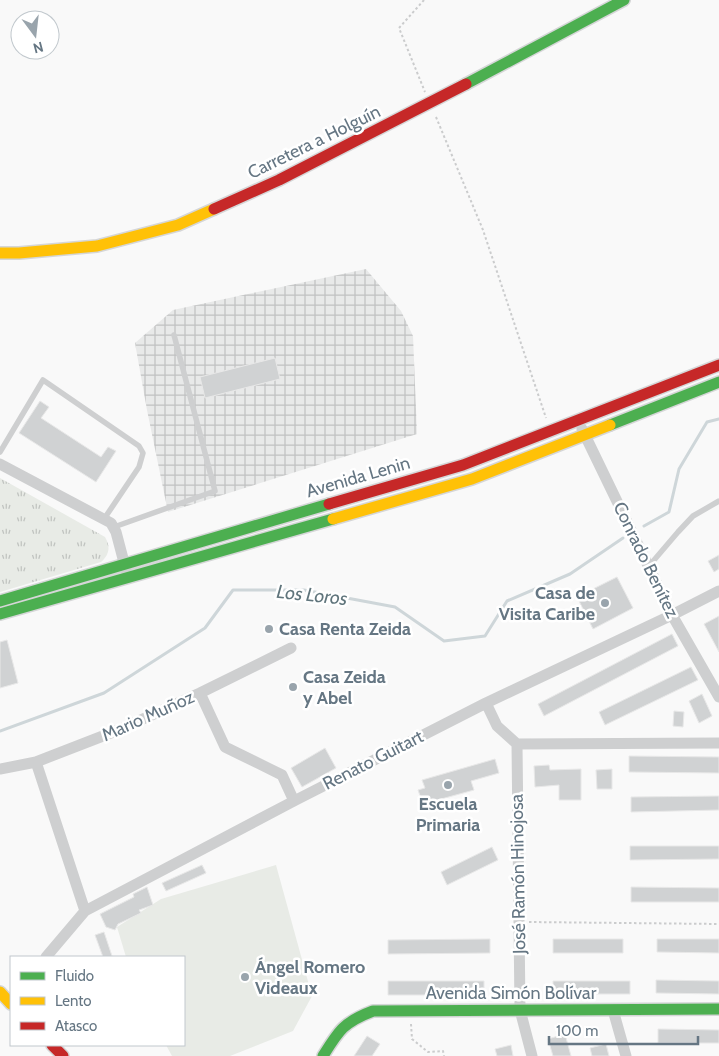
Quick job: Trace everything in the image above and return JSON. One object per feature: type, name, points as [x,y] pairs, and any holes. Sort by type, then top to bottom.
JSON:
[{"type":"main road","name":"Carretera a Holguín","points":[[0,253],[97,246],[178,225],[279,180],[430,104],[624,0]]},
{"type":"main road","name":"Avenida Lenin","points":[[0,600],[463,465],[719,366]]},
{"type":"main road","name":"Avenida Lenin","points":[[0,614],[472,479],[719,382]]},
{"type":"main road","points":[[0,992],[10,1001]]},
{"type":"main road","name":"Avenida Simón Bolívar","points":[[323,1056],[341,1027],[354,1018],[373,1011],[719,1009]]},
{"type":"main road","points":[[53,1046],[63,1056]]},
{"type":"street","name":"Conrado Benítez","points":[[578,421],[672,615],[719,697]]},
{"type":"street","points":[[0,464],[111,523],[116,532],[129,578]]},
{"type":"street","name":"Renato Guitart","points":[[47,956],[85,911],[486,702],[719,591]]},
{"type":"street","name":"Mario Muñoz","points":[[0,770],[36,762],[121,729],[291,648]]},
{"type":"street","points":[[200,693],[225,747],[282,775],[294,801]]},
{"type":"street","points":[[486,702],[496,726],[517,744],[719,743]]},
{"type":"street","name":"José Ramón Hinojosa","points":[[517,744],[520,1010],[532,1056]]},
{"type":"street","points":[[36,762],[85,911]]},
{"type":"street","points":[[613,1010],[626,1056]]},
{"type":"lane","points":[[114,528],[215,491],[174,335]]},
{"type":"lane","points":[[0,452],[43,380],[139,446],[143,453],[139,466],[104,519]]},
{"type":"lane","points":[[649,566],[693,516],[719,501]]},
{"type":"path","points":[[424,0],[398,28],[483,230],[551,432]]},
{"type":"path","points":[[519,922],[719,924]]},
{"type":"path","points":[[409,1011],[412,1039],[428,1052],[443,1051],[444,1056]]},
{"type":"shaded area","points":[[366,269],[401,311],[413,336],[417,434],[168,512],[135,343],[173,310]]},
{"type":"green space","points":[[0,478],[105,537],[108,547],[106,557],[101,562],[0,592]]},
{"type":"green space","name":"Ángel Romero Videaux","points":[[276,865],[312,996],[293,1031],[230,1056],[172,1056],[167,1046],[185,1046],[185,956],[126,956],[117,927],[161,899]]},
{"type":"building","points":[[275,358],[280,379],[205,398],[200,377]]},
{"type":"building","points":[[40,401],[49,407],[41,418],[101,457],[108,447],[116,451],[96,482],[19,433]]},
{"type":"building","points":[[719,555],[719,569],[714,572],[708,561]]},
{"type":"building","name":"Casa de Visita Caribe","points":[[617,577],[633,608],[593,629],[577,597]]},
{"type":"building","points":[[719,616],[719,652],[704,624]]},
{"type":"building","points":[[672,634],[678,646],[544,716],[538,704]]},
{"type":"building","points":[[7,640],[18,683],[0,688],[0,642]]},
{"type":"building","points":[[691,667],[698,680],[605,725],[599,712]]},
{"type":"building","points":[[702,694],[712,716],[699,723],[689,701]]},
{"type":"building","points":[[674,711],[684,712],[683,727],[673,726]]},
{"type":"building","points":[[325,748],[336,768],[302,787],[291,768]]},
{"type":"building","points":[[629,756],[719,757],[719,773],[629,772]]},
{"type":"building","name":"Escuela Primaria","points":[[495,759],[499,773],[471,781],[474,790],[423,804],[418,790],[425,788],[422,780]]},
{"type":"building","points":[[549,765],[550,770],[581,769],[581,800],[559,800],[559,785],[535,787],[534,766]]},
{"type":"building","points":[[612,769],[612,789],[597,789],[596,770]]},
{"type":"building","points":[[719,796],[719,810],[631,812],[631,797]]},
{"type":"building","points":[[630,846],[719,846],[719,859],[630,860]]},
{"type":"building","points":[[492,847],[498,860],[447,885],[441,872]]},
{"type":"building","points":[[202,865],[206,873],[166,891],[162,883]]},
{"type":"building","points":[[147,887],[153,905],[139,910],[141,913],[118,924],[115,930],[106,927],[100,914],[134,897],[133,894]]},
{"type":"building","points":[[631,887],[719,888],[719,902],[631,902]]},
{"type":"building","points":[[104,932],[112,956],[103,956],[95,935]]},
{"type":"building","points":[[490,939],[490,953],[388,954],[388,940]]},
{"type":"building","points":[[553,939],[623,939],[623,953],[553,953]]},
{"type":"building","points":[[657,939],[719,939],[719,953],[657,952]]},
{"type":"building","points":[[656,980],[719,981],[719,994],[656,993]]},
{"type":"building","points":[[388,981],[484,981],[484,995],[388,995]]},
{"type":"building","points":[[553,981],[630,981],[630,994],[553,994]]},
{"type":"building","points":[[658,1029],[719,1030],[719,1043],[658,1043]]},
{"type":"building","points":[[565,1034],[571,1056],[553,1056],[548,1039]]},
{"type":"building","points":[[367,1036],[380,1044],[372,1056],[354,1056]]},
{"type":"building","points":[[606,1044],[609,1056],[592,1056],[590,1048]]},
{"type":"building","points":[[511,1045],[513,1056],[497,1056],[495,1049]]},
{"type":"waterway","points":[[644,526],[669,512],[679,469],[707,422],[719,419]]},
{"type":"waterway","name":"Los Loros","points":[[0,731],[104,693],[205,628],[233,590],[304,590],[395,607],[444,641],[485,636],[507,601],[570,574],[623,538]]},
{"type":"traffic: fast","points":[[466,84],[624,0]]},
{"type":"traffic: fast","points":[[610,425],[719,382]]},
{"type":"traffic: fast","points":[[0,601],[329,504]]},
{"type":"traffic: fast","points":[[0,614],[333,519]]},
{"type":"traffic: fast","points":[[323,1056],[343,1028],[355,1019],[373,1011],[719,1009]]},
{"type":"traffic: slow","points":[[0,253],[97,246],[178,225],[214,209]]},
{"type":"traffic: slow","points":[[333,519],[472,479],[610,425]]},
{"type":"traffic: slow","points":[[0,992],[10,1003]]},
{"type":"traffic: jam","points":[[214,209],[279,180],[466,84]]},
{"type":"traffic: jam","points":[[329,504],[463,465],[719,365]]},
{"type":"traffic: jam","points":[[53,1046],[63,1056]]},
{"type":"place","name":"Casa de Visita Caribe","points":[[605,603]]},
{"type":"place","name":"Casa Renta Zeida","points":[[269,629]]},
{"type":"place","name":"Casa Zeida y Abel","points":[[293,687]]},
{"type":"place","name":"Escuela Primaria","points":[[448,785]]},
{"type":"place","name":"Ángel Romero Videaux","points":[[245,977]]}]
